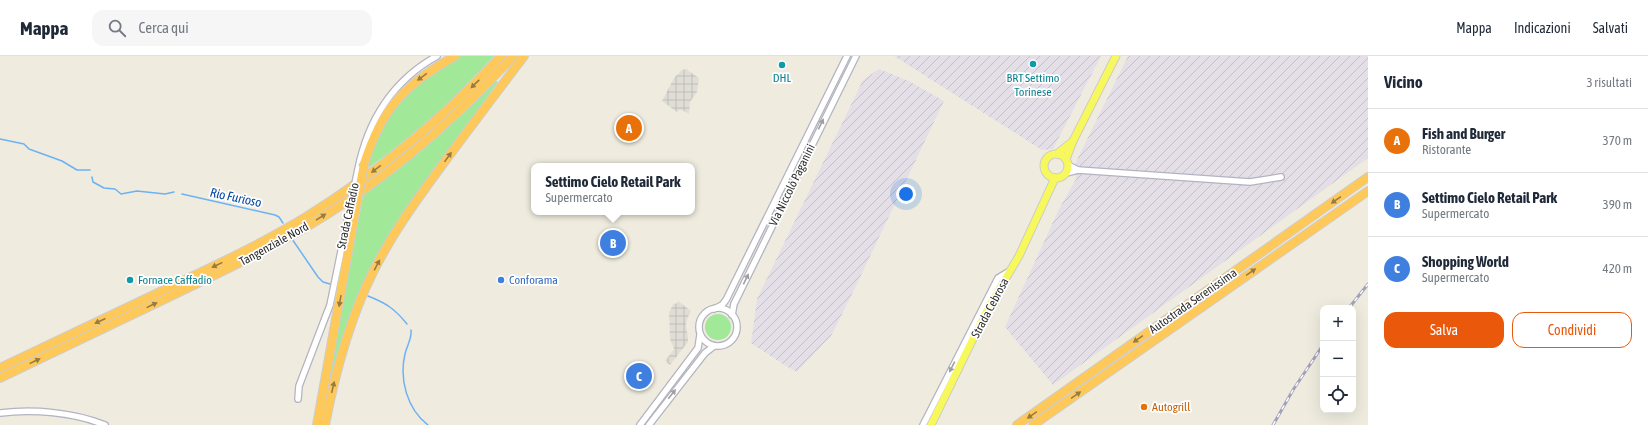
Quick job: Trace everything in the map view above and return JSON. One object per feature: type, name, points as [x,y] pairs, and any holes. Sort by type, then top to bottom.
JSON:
[{"type":"highway","points":[[316,425],[356,207],[361,167],[375,134],[394,103],[406,89],[419,78],[455,56]]},
{"type":"highway","name":"Tangenziale Nord","points":[[0,368],[238,255],[306,217],[373,172],[426,129],[481,78],[502,56]]},
{"type":"highway","name":"Tangenziale Nord","points":[[0,378],[245,261],[304,228],[368,186],[423,143],[480,91],[513,56]]},
{"type":"highway","points":[[325,425],[338,366],[356,310],[372,273],[408,212],[524,56]]},
{"type":"highway","name":"Autostrada Serenissima","points":[[1017,425],[1368,178]]},
{"type":"highway","name":"Autostrada Serenissima","points":[[1033,425],[1368,191]]},
{"type":"main road","points":[[1073,141],[1057,154],[1050,155],[1044,161],[1044,168],[1051,177],[1060,178],[1066,173],[1067,162],[1073,141],[1116,56]]},
{"type":"main road","points":[[1057,154],[1067,162]]},
{"type":"main road","name":"Strada Cebrosa","points":[[931,425],[991,302],[1029,234],[1048,191],[1051,177]]},
{"type":"street","name":"Strada Caffadio","points":[[298,399],[299,386],[330,305],[349,212],[368,133],[377,114],[388,98],[410,74],[437,56]]},
{"type":"street","name":"Via Niccolò Paganini","points":[[714,309],[722,305],[726,300],[847,56]]},
{"type":"street","name":"Via Niccolò Paganini","points":[[732,315],[734,304],[856,56]]},
{"type":"street","points":[[1067,162],[1078,170]]},
{"type":"street","points":[[1066,173],[1078,170],[1250,182],[1281,177]]},
{"type":"street","points":[[923,425],[998,278],[1008,272]]},
{"type":"street","points":[[640,425],[698,348],[700,334],[699,328],[702,316],[714,309],[721,309],[732,315],[736,327],[734,337],[725,344],[714,346],[705,353],[649,425]]},
{"type":"street","points":[[970,333],[971,343]]},
{"type":"street","points":[[700,334],[708,344],[714,346]]},
{"type":"street","points":[[0,413],[40,412],[82,418],[104,425]]},
{"type":"shaded area","points":[[894,56],[1101,56],[1053,149],[1042,150]]},
{"type":"shaded area","points":[[1128,56],[1368,56],[1368,158],[1053,385],[1005,327],[1058,211],[1076,179],[1075,164]]},
{"type":"shaded area","points":[[686,69],[699,78],[697,92],[690,102],[689,114],[682,110],[677,112],[662,101],[674,78],[682,70]]},
{"type":"shaded area","points":[[879,69],[909,81],[944,101],[831,336],[797,372],[751,343],[757,299],[863,80]]},
{"type":"shaded area","points":[[678,301],[691,311],[686,324],[688,342],[670,365],[665,361],[674,349],[670,339],[669,312],[674,303],[676,304]]},
{"type":"green space","points":[[460,56],[494,56],[434,115],[402,143],[368,168],[373,149],[381,132],[401,101],[428,76]]},
{"type":"green space","points":[[496,81],[498,82],[406,208],[393,230],[348,323],[339,349],[326,401],[324,401],[363,196],[432,141],[465,112]]},
{"type":"green space","points":[[718,314],[727,318],[731,327],[727,336],[718,340],[709,336],[705,327],[709,318]]},
{"type":"waterway","name":"Rio Furioso","points":[[0,139],[24,144],[29,149],[62,161],[77,170],[90,170]]},
{"type":"waterway","name":"Rio Furioso","points":[[92,177],[93,182],[104,188],[115,189],[121,194],[137,191],[165,194],[174,192]]},
{"type":"waterway","name":"Rio Furioso","points":[[182,194],[275,215],[279,217],[283,223]]},
{"type":"waterway","name":"Rio Furioso","points":[[292,239],[318,277],[323,282],[330,284]]},
{"type":"waterway","name":"Rio Furioso","points":[[368,296],[390,307],[407,324]]},
{"type":"waterway","name":"Rio Furioso","points":[[411,330],[411,336],[403,364],[404,383],[406,393],[415,411],[428,425]]},
{"type":"railway","points":[[1351,305],[1368,284]]},
{"type":"railway","points":[[1273,425],[1293,390],[1320,350]]},
{"type":"place","name":"BRT Settimo Torinese","points":[[1033,64]]},
{"type":"place","name":"DHL","points":[[782,65]]},
{"type":"place","name":"Fish and Burger","points":[[629,128]]},
{"type":"place","name":"Settimo Cielo Retail Park","points":[[613,243]]},
{"type":"place","name":"Fornace Caffadio","points":[[130,280]]},
{"type":"place","name":"Conforama","points":[[501,280]]},
{"type":"place","name":"Shopping World","points":[[639,376]]},
{"type":"place","name":"Autogrill","points":[[1144,407]]}]
